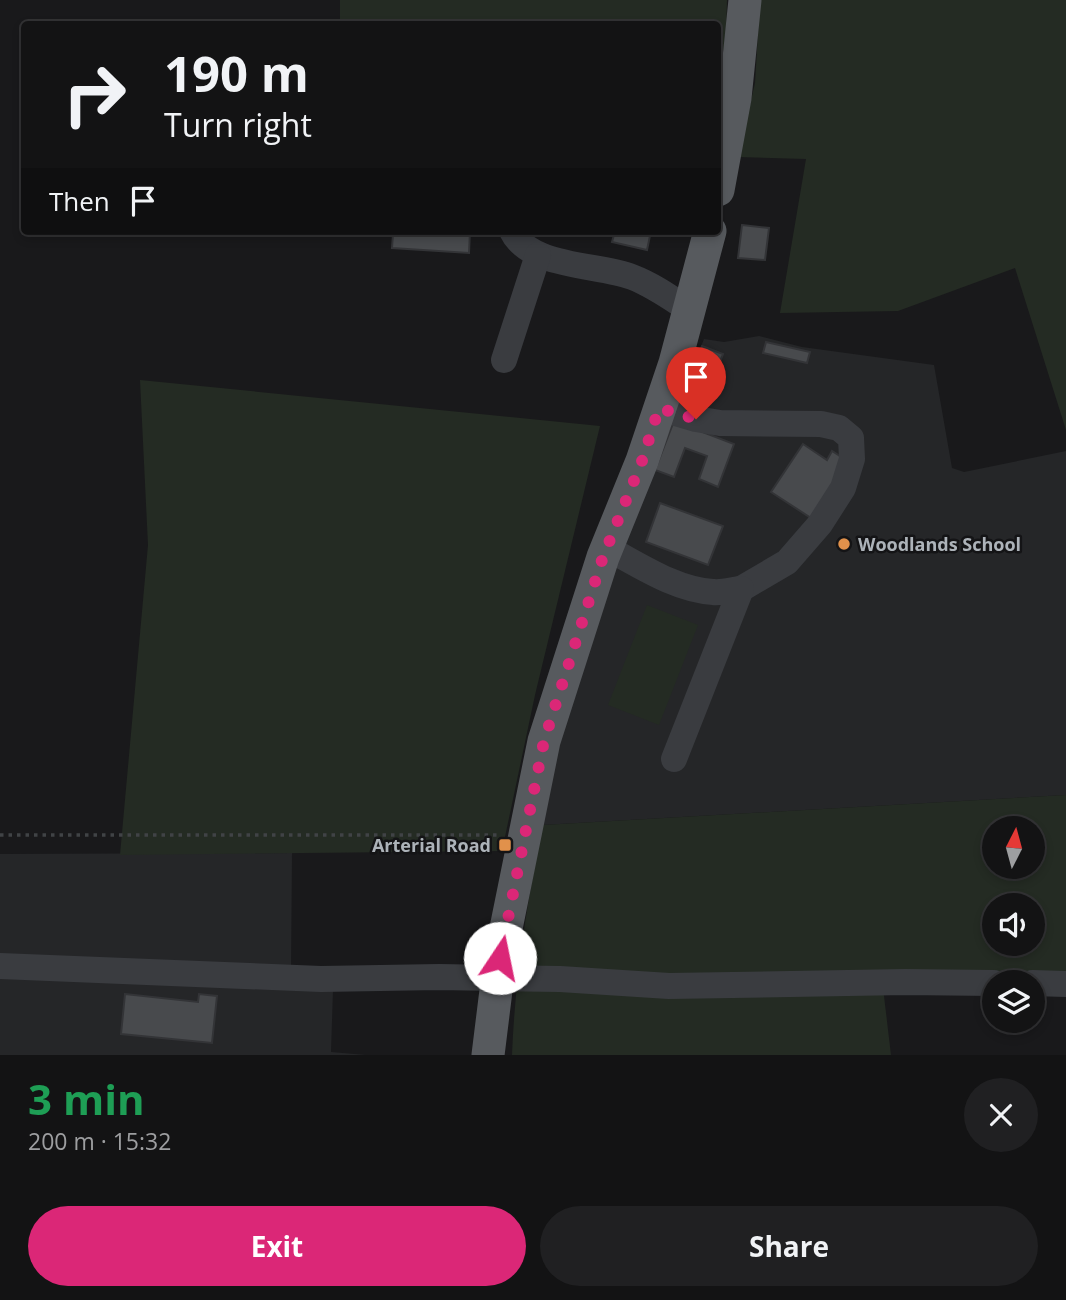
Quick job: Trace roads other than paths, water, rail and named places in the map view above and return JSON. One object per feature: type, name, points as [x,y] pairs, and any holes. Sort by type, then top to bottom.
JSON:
[{"type":"main road","points":[[721,167],[735,98],[745,0]]},
{"type":"main road","points":[[488,1055],[497,978],[544,741],[607,548],[642,461],[689,310],[709,235]]},
{"type":"lane","points":[[514,235],[538,255],[589,269],[630,276],[662,291],[689,310]]},
{"type":"lane","points":[[505,360],[538,255]]},
{"type":"lane","points":[[607,548],[660,576],[692,589],[715,593],[740,589],[787,562],[820,524],[843,488],[852,459],[851,438],[839,428],[821,424],[720,422],[696,419],[659,408]]},
{"type":"lane","points":[[674,759],[740,589]]},
{"type":"lane","points":[[0,966],[321,979],[497,978],[669,986],[982,983]]},
{"type":"lane","points":[[1045,983],[1066,984]]},
{"type":"place","name":"Woodlands School","points":[[844,544]]},
{"type":"place","name":"Arterial Road","points":[[505,845]]}]
